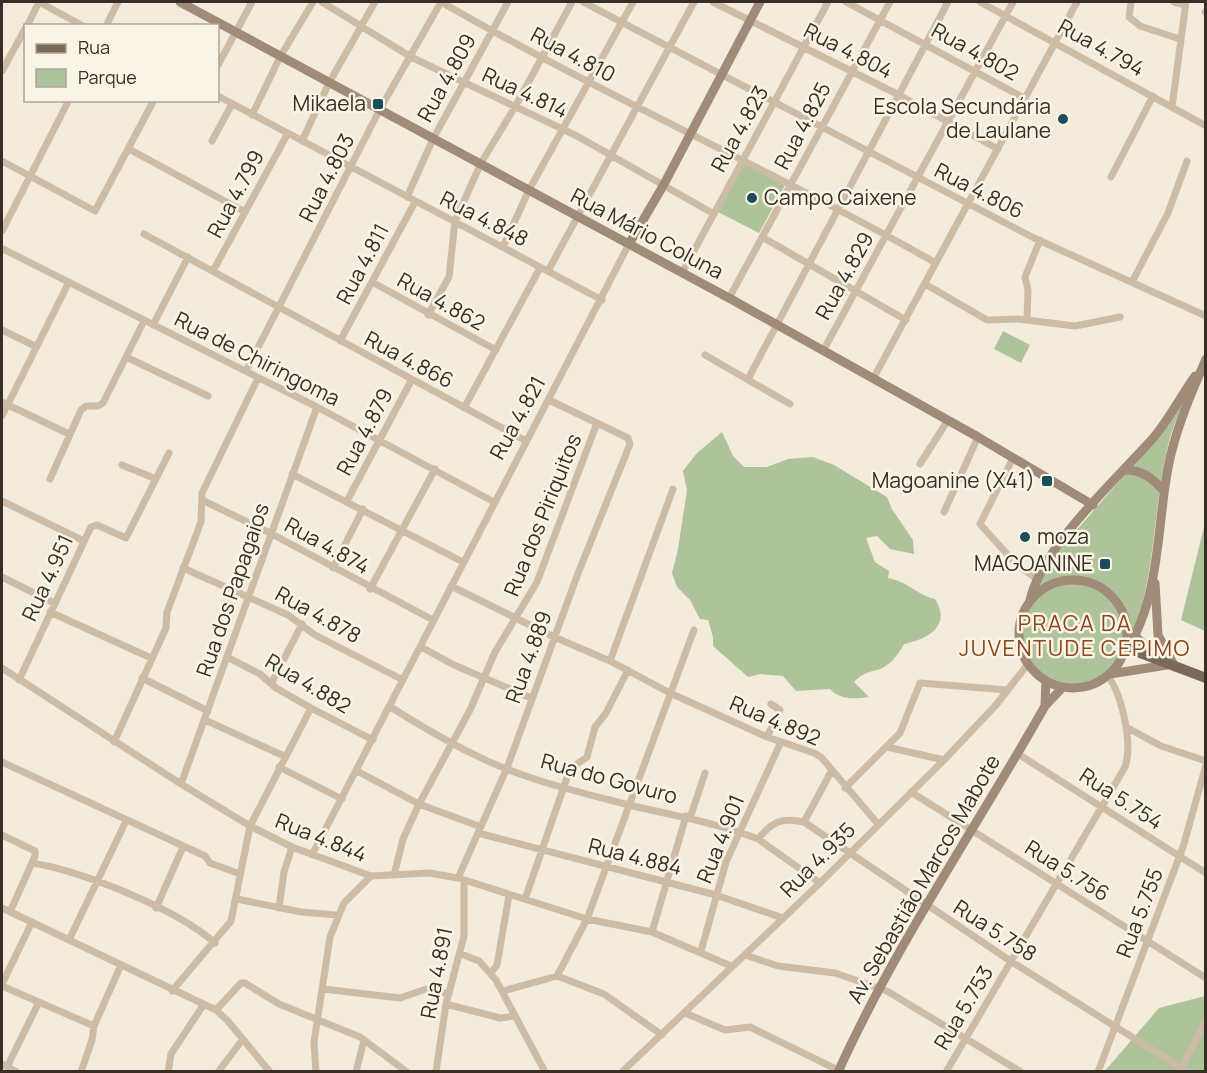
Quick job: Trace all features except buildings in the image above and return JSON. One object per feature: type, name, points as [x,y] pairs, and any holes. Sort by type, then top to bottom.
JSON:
[{"type":"main road","name":"Rua Mário Coluna","points":[[182,2],[729,298],[978,437],[1090,503]]},
{"type":"main road","name":"Rua 4.821","points":[[629,244],[663,186],[760,2]]},
{"type":"main road","points":[[1171,667],[1109,675],[1087,686],[1063,687],[1046,681],[1028,664],[1019,637],[1037,579],[1064,538],[1090,503],[1156,434],[1205,360]]},
{"type":"main road","points":[[1171,667],[1156,626],[1156,559],[1164,491],[1178,429],[1205,360]]},
{"type":"main road","points":[[1124,470],[1132,470],[1149,476],[1164,491]]},
{"type":"main road","points":[[1109,675],[1135,636],[1156,559]]},
{"type":"main road","points":[[1027,606],[1046,588],[1058,583],[1085,582],[1109,594],[1124,616],[1127,629],[1125,650]]},
{"type":"main road","points":[[1127,629],[1171,667],[1206,679]]},
{"type":"main road","points":[[1125,650],[1206,679]]},
{"type":"main road","name":"Av. Sebastião Marcos Mabote","points":[[1045,706],[1046,681]]},
{"type":"main road","name":"Av. Sebastião Marcos Mabote","points":[[840,1071],[878,989],[926,905],[1045,706],[1063,687]]},
{"type":"street","points":[[27,24],[39,2],[52,4],[80,24]]},
{"type":"street","points":[[107,24],[118,2]]},
{"type":"street","points":[[219,63],[252,2]]},
{"type":"street","points":[[252,115],[280,57],[313,2]]},
{"type":"street","name":"Rua 4.814","points":[[322,2],[337,9],[411,57],[563,129],[714,214]]},
{"type":"street","points":[[337,9],[342,2]]},
{"type":"street","points":[[302,141],[329,83],[375,2]]},
{"type":"street","name":"Rua 4.810","points":[[441,2],[589,83],[791,184],[936,263]]},
{"type":"street","name":"Rua 4.803","points":[[246,371],[277,307],[352,168],[380,109],[441,2]]},
{"type":"street","name":"Rua 4.809","points":[[407,197],[433,138],[508,2]]},
{"type":"street","points":[[428,315],[451,272],[455,221],[481,163],[516,105],[572,2]]},
{"type":"street","name":"Rua 4.806","points":[[583,2],[669,49],[823,125],[967,204],[1206,316]]},
{"type":"street","points":[[503,247],[529,190],[633,2]]},
{"type":"street","points":[[464,408],[576,217],[694,2]]},
{"type":"street","name":"Rua 4.804","points":[[714,2],[899,95],[998,149]]},
{"type":"street","name":"Rua 4.823","points":[[682,273],[828,2]]},
{"type":"street","name":"Rua 4.802","points":[[846,2],[1024,98]]},
{"type":"street","name":"Rua 4.825","points":[[729,298],[890,2]]},
{"type":"street","points":[[748,379],[948,2]]},
{"type":"street","name":"Rua 4.794","points":[[980,2],[1055,41],[1206,126]]},
{"type":"street","points":[[974,71],[1013,2]]},
{"type":"street","points":[[873,379],[1077,2]]},
{"type":"street","points":[[1131,2],[1129,17],[1136,25],[1180,39]]},
{"type":"street","points":[[1172,107],[1185,3],[1174,2]]},
{"type":"street","points":[[2,71],[24,30]]},
{"type":"street","name":"Rua 4.829","points":[[823,351],[974,71]]},
{"type":"street","points":[[1111,177],[1153,96]]},
{"type":"street","name":"Rua 4.848","points":[[219,97],[602,300]]},
{"type":"street","points":[[2,231],[68,102]]},
{"type":"street","points":[[2,161],[95,211],[153,102]]},
{"type":"street","points":[[212,141],[232,104]]},
{"type":"street","name":"Rua 4.799","points":[[213,271],[288,133]]},
{"type":"street","points":[[129,149],[245,212]]},
{"type":"street","points":[[1132,282],[1168,213],[1187,161]]},
{"type":"street","name":"Rua 4.811","points":[[340,341],[415,202]]},
{"type":"street","name":"Rua 4.866","points":[[144,234],[526,441]]},
{"type":"street","points":[[762,237],[906,320]]},
{"type":"street","points":[[1027,321],[1028,290],[1025,277],[1040,240]]},
{"type":"street","name":"Rua 4.821","points":[[312,855],[494,502],[602,300],[629,244]]},
{"type":"street","name":"Rua de Chiringoma","points":[[2,248],[317,407],[494,502]]},
{"type":"street","points":[[153,325],[188,257]]},
{"type":"street","points":[[2,416],[4,404],[69,282]]},
{"type":"street","name":"Rua 4.862","points":[[372,282],[428,315],[496,350]]},
{"type":"street","points":[[926,284],[987,320],[1075,326],[1120,317]]},
{"type":"street","points":[[50,479],[69,434],[84,407],[98,406],[103,403],[144,321]]},
{"type":"street","points":[[2,330],[35,346]]},
{"type":"street","points":[[705,355],[790,404]]},
{"type":"street","points":[[126,357],[208,396]]},
{"type":"street","points":[[114,741],[166,628],[167,612],[201,522],[205,488],[258,378]]},
{"type":"street","name":"Rua 4.879","points":[[347,501],[412,379]]},
{"type":"street","points":[[549,400],[597,423]]},
{"type":"street","points":[[4,404],[69,434]]},
{"type":"street","name":"Rua dos Papagaios","points":[[181,784],[317,407]]},
{"type":"street","points":[[921,464],[948,420]]},
{"type":"street","name":"Rua 4.889","points":[[461,879],[507,768],[554,637],[629,447],[628,438],[597,423]]},
{"type":"street","name":"Rua dos Piriquitos","points":[[394,875],[403,839],[419,804],[453,743],[495,652],[537,582],[597,423]]},
{"type":"street","points":[[944,512],[978,437]]},
{"type":"street","points":[[122,465],[156,479],[170,453]]},
{"type":"street","points":[[1013,458],[980,524],[1017,565],[1037,579]]},
{"type":"street","points":[[370,589],[435,469]]},
{"type":"street","points":[[292,474],[402,528],[463,562]]},
{"type":"street","name":"Rua 4.951","points":[[19,680],[54,603],[94,524],[126,538],[156,479]]},
{"type":"street","points":[[610,661],[673,489]]},
{"type":"street","points":[[2,501],[84,541]]},
{"type":"street","name":"Rua 4.874","points":[[204,501],[270,533],[433,621]]},
{"type":"street","points":[[333,568],[363,509]]},
{"type":"street","name":"Rua 4.878","points":[[183,568],[248,596],[302,624],[315,635],[403,681]]},
{"type":"street","points":[[2,577],[54,603]]},
{"type":"street","name":"Rua 4.892","points":[[451,586],[518,617],[554,637],[610,661],[670,693],[767,737],[814,753],[832,770],[878,824]]},
{"type":"street","points":[[50,612],[151,658]]},
{"type":"street","points":[[271,684],[302,624]]},
{"type":"street","points":[[558,976],[587,919],[694,630]]},
{"type":"street","points":[[421,647],[484,679],[531,698]]},
{"type":"street","name":"Rua 4.882","points":[[227,657],[260,674],[271,684],[310,708],[373,740]]},
{"type":"street","name":"Rua 4.935","points":[[622,1071],[820,883],[944,760],[1008,690],[1028,664]]},
{"type":"street","name":"Rua 4.844","points":[[2,668],[181,784],[250,826],[292,847],[371,876],[429,873],[461,879],[587,919],[652,932],[701,951],[731,966]]},
{"type":"street","points":[[525,899],[544,850],[570,769],[587,756],[595,727],[606,713],[628,670]]},
{"type":"street","name":"Rua 5.753","points":[[945,1071],[1058,884],[1128,760],[1126,727],[1109,675]]},
{"type":"street","points":[[142,678],[208,711]]},
{"type":"street","points":[[845,788],[887,747],[907,719],[920,683],[1008,690]]},
{"type":"street","points":[[767,737],[780,710],[771,704]]},
{"type":"street","name":"Rua do Govuro","points":[[389,706],[453,743],[507,768],[563,787],[688,817],[758,840],[820,883]]},
{"type":"street","points":[[172,991],[215,943],[231,921],[250,826],[310,708]]},
{"type":"street","points":[[205,720],[284,756]]},
{"type":"street","points":[[1126,727],[1161,746],[1206,763]]},
{"type":"street","name":"Rua 4.901","points":[[701,951],[726,862],[781,742]]},
{"type":"street","points":[[887,747],[944,760]]},
{"type":"street","name":"Rua 5.754","points":[[1018,754],[1206,873]]},
{"type":"street","points":[[2,762],[205,856],[210,863],[240,874]]},
{"type":"street","name":"Rua 5.755","points":[[1098,1071],[1179,856],[1204,777],[1206,763]]},
{"type":"street","points":[[279,767],[342,799]]},
{"type":"street","points":[[758,840],[773,822],[792,819],[804,822],[832,770]]},
{"type":"street","name":"Rua 4.884","points":[[357,771],[419,804],[480,830],[544,850],[716,896],[783,918]]},
{"type":"street","points":[[652,932],[666,882],[705,773]]},
{"type":"street","name":"Rua 5.756","points":[[911,792],[1206,978]]},
{"type":"street","points":[[69,940],[126,821]]},
{"type":"street","name":"Rua 5.758","points":[[804,822],[848,854],[1012,962],[1185,1070]]},
{"type":"street","points":[[2,835],[34,851],[32,863],[10,912]]},
{"type":"street","points":[[156,908],[183,847]]},
{"type":"street","points":[[279,908],[284,872],[292,847]]},
{"type":"street","points":[[32,863],[67,869],[97,881],[193,927],[215,943]]},
{"type":"street","points":[[316,1071],[314,1042],[326,957],[338,915],[344,903],[371,876]]},
{"type":"street","name":"Rua 4.891","points":[[436,1071],[446,1004],[464,936],[461,879]]},
{"type":"street","points":[[490,973],[496,965],[509,896]]},
{"type":"street","points":[[237,899],[279,908],[338,915]]},
{"type":"street","points":[[2,908],[216,1010],[270,1071]]},
{"type":"street","points":[[32,922],[2,985],[38,1004],[94,1026]]},
{"type":"street","points":[[461,954],[479,961],[503,991],[544,1071]]},
{"type":"street","points":[[745,955],[778,966],[835,973],[898,996],[1021,1071]]},
{"type":"street","points":[[81,1071],[92,1040],[94,1026],[121,965]]},
{"type":"street","points":[[503,991],[558,976],[604,994],[662,1035]]},
{"type":"street","points":[[216,1010],[241,983],[245,982],[279,1004],[364,1040],[407,1071]]},
{"type":"street","points":[[323,989],[400,998],[426,989],[449,994]]},
{"type":"street","points":[[17,1071],[4,1066],[38,1004]]},
{"type":"street","points":[[168,1071],[171,1054],[204,1004]]},
{"type":"street","points":[[446,1004],[500,1018],[515,1016]]},
{"type":"street","points":[[685,1013],[725,1030],[750,1027],[840,1071]]},
{"type":"street","points":[[1185,1070],[1206,1020]]},
{"type":"street","points":[[218,1071],[243,1039]]},
{"type":"street","points":[[356,1071],[364,1040]]},
{"type":"green space","name":"Campo Caixene","points":[[744,164],[785,185],[759,233],[718,212]]},
{"type":"green space","points":[[1003,331],[1030,345],[1021,363],[994,349]]},
{"type":"green space","points":[[1204,361],[1170,438],[1145,590],[1139,617],[1129,643],[1116,666],[1104,679],[1089,686],[1073,688],[1057,685],[1043,678],[1031,667],[1022,653],[1020,627],[1028,601],[1044,568],[1133,465]]},
{"type":"green space","points":[[722,432],[733,456],[744,467],[767,467],[788,459],[813,457],[834,465],[887,497],[892,509],[913,540],[914,554],[890,549],[877,536],[866,538],[875,562],[889,571],[888,578],[935,599],[940,608],[941,617],[935,630],[929,635],[904,644],[887,665],[863,675],[854,682],[869,697],[843,697],[830,689],[796,691],[783,676],[760,674],[748,677],[713,646],[708,620],[700,619],[690,600],[677,587],[672,573],[687,490],[683,471],[697,453]]},
{"type":"green space","points":[[1205,523],[1205,631],[1181,620]]},
{"type":"green space","points":[[1205,996],[1205,1071],[1104,1072],[1159,1008]]},
{"type":"place","name":"Mikaela","points":[[378,104]]},
{"type":"place","name":"Escola Secundária de Laulane","points":[[1063,119]]},
{"type":"place","name":"Campo Caixene","points":[[752,198]]},
{"type":"place","name":"Magoanine (X41)","points":[[1047,481]]},
{"type":"place","name":"moza","points":[[1025,537]]},
{"type":"place","name":"MAGOANINE","points":[[1105,564]]},
{"type":"district","name":"PRACA DA JUVENTUDE CEPIMO","points":[[1075,636]]}]
